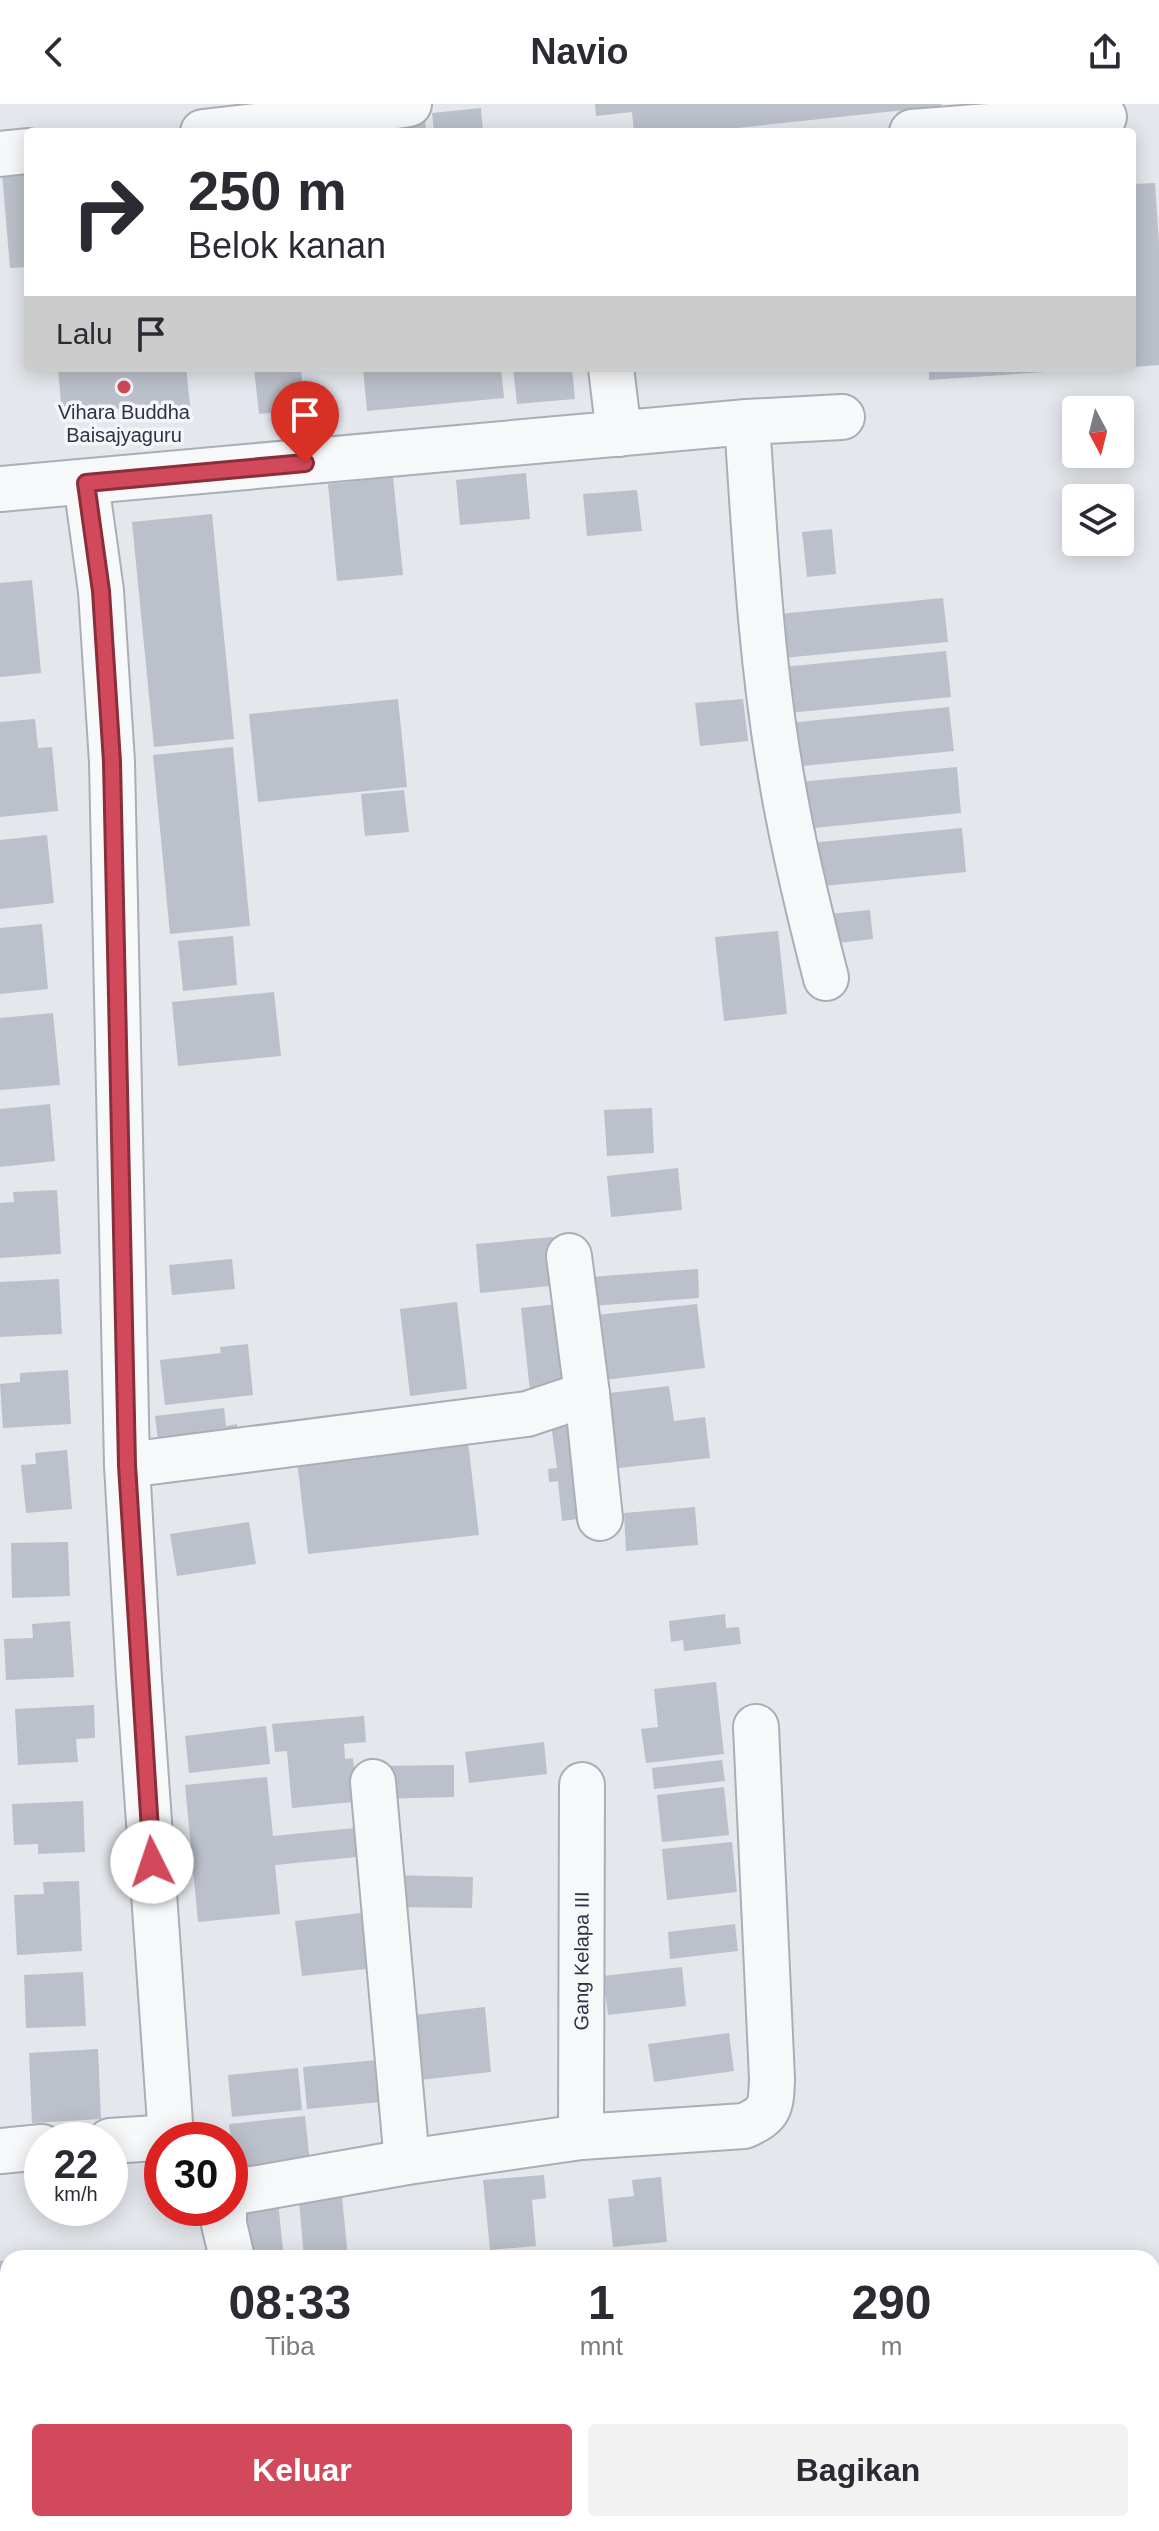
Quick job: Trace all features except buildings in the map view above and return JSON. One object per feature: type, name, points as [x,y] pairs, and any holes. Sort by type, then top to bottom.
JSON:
[{"type":"street","points":[[221,128],[290,113],[409,104]]},
{"type":"street","points":[[963,128],[1104,117]]},
{"type":"street","points":[[0,154],[24,151]]},
{"type":"street","points":[[611,372],[619,434]]},
{"type":"street","points":[[0,489],[747,422],[842,417]]},
{"type":"street","points":[[747,422],[764,642],[781,778],[798,870],[826,978]]},
{"type":"street","points":[[86,483],[101,591],[112,762],[127,1465],[140,1695],[173,2122]]},
{"type":"street","points":[[569,1256],[600,1518]]},
{"type":"street","points":[[127,1465],[527,1414],[587,1394]]},
{"type":"street","points":[[248,2190],[407,2162],[581,2137],[744,2126],[761,2119],[771,2105],[772,2079],[756,1727]]},
{"type":"street","points":[[373,1782],[407,2162]]},
{"type":"street","name":"Gang Kelapa III","points":[[581,2137],[582,1785]]},
{"type":"street","points":[[0,2151],[24,2149]]},
{"type":"street","points":[[224,2226],[230,2250]]},
{"type":"place","name":"Vihara Buddha Baisajyaguru","points":[[124,387]]},
{"type":"route","points":[[152,1862],[127,1465],[112,762],[101,591],[86,483],[305,463]]}]
